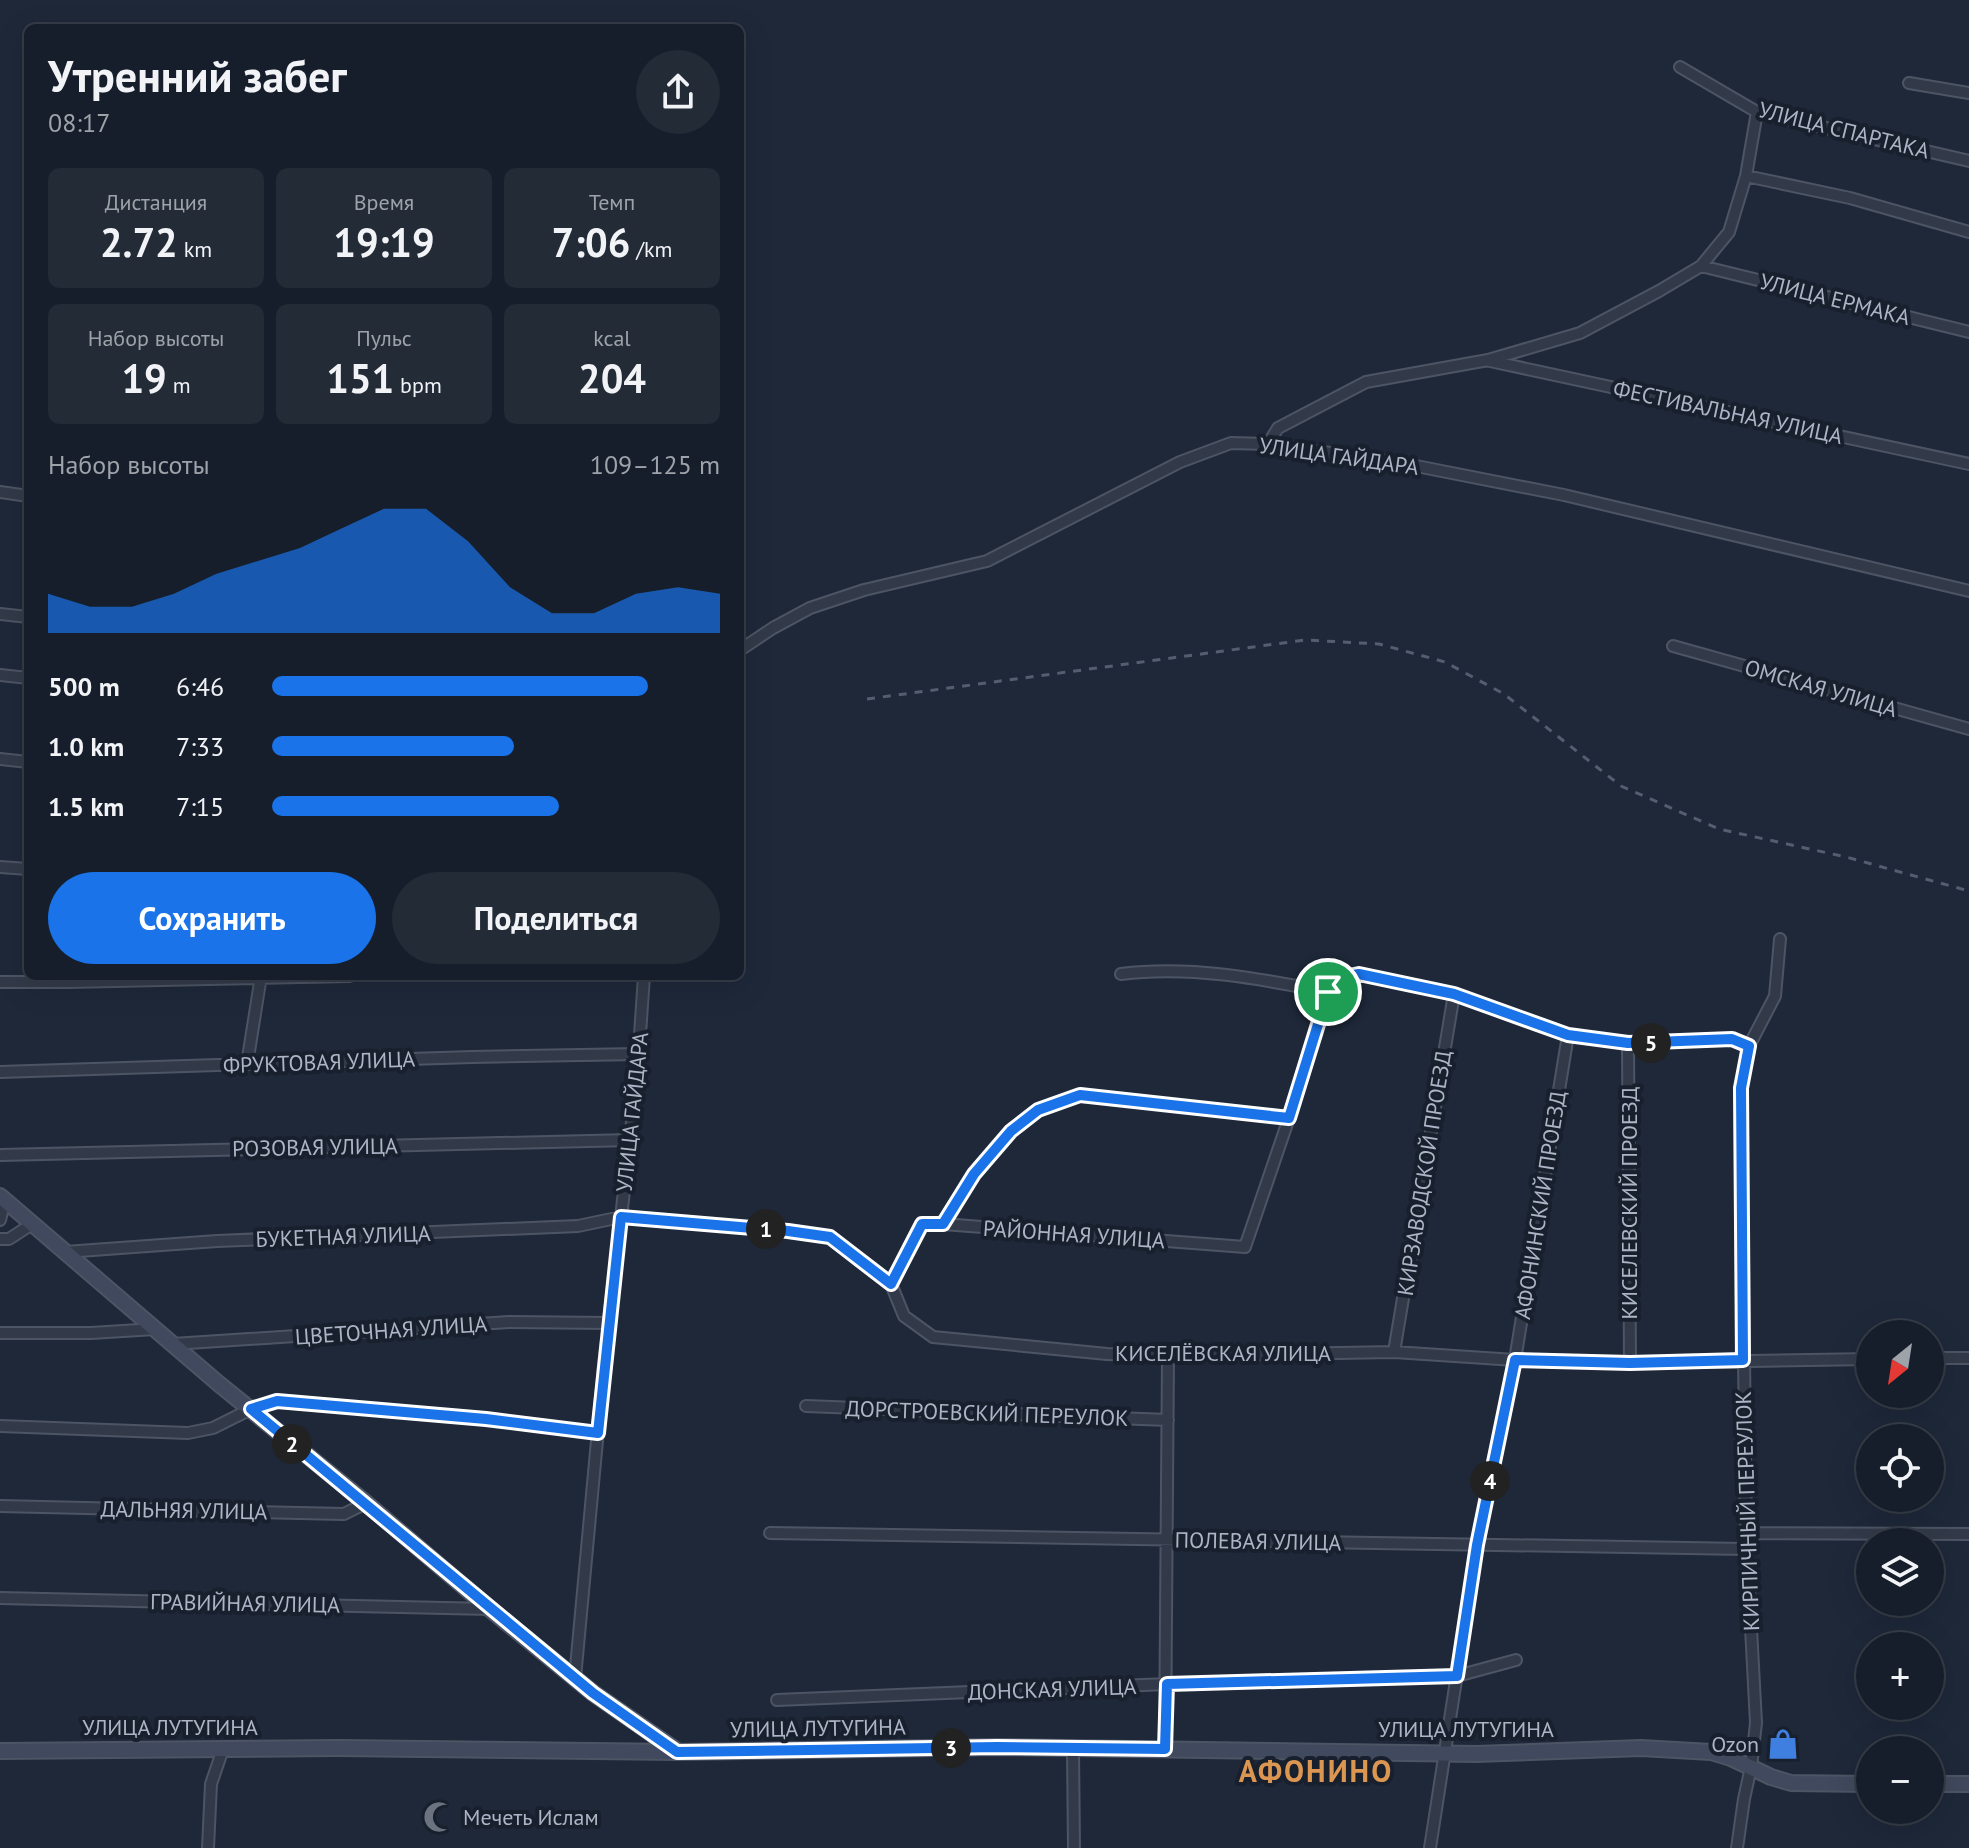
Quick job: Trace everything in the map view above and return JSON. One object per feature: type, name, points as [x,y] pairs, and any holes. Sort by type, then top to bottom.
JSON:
[{"type":"main road","points":[[2,1198],[490,1609],[593,1693],[677,1752]]},
{"type":"main road","name":"УЛИЦА ЛУТУГИНА","points":[[0,1751],[338,1748],[677,1752],[997,1747],[1476,1754],[1641,1748],[1711,1752],[1791,1783],[1856,1784]]},
{"type":"main road","points":[[1944,1784],[1969,1784]]},
{"type":"street","name":"УЛИЦА СПАРТАКА","points":[[1680,67],[1757,112],[1969,161]]},
{"type":"street","points":[[1909,83],[1969,93]]},
{"type":"street","points":[[1268,444],[1278,428],[1366,382],[1488,360],[1580,333],[1701,266],[1729,232],[1746,176],[1757,112]]},
{"type":"street","points":[[1746,176],[1850,198],[1969,232]]},
{"type":"street","name":"УЛИЦА ЕРМАКА","points":[[1701,266],[1969,332]]},
{"type":"street","name":"ФЕСТИВАЛЬНАЯ УЛИЦА","points":[[1488,360],[1969,464]]},
{"type":"street","name":"УЛИЦА ГАЙДАРА","points":[[744,647],[810,608],[864,590],[987,561],[1180,462],[1231,443],[1268,444],[1401,463],[1564,495],[1969,591]]},
{"type":"street","points":[[0,492],[24,495]]},
{"type":"street","points":[[0,614],[24,617]]},
{"type":"street","name":"ОМСКАЯ УЛИЦА","points":[[1673,646],[1969,729]]},
{"type":"street","points":[[0,675],[24,678]]},
{"type":"street","points":[[0,759],[24,762]]},
{"type":"street","points":[[0,867],[24,869]]},
{"type":"street","name":"КИРПИЧНЫЙ ПЕРЕУЛОК","points":[[1737,1848],[1756,1723],[1746,1549],[1741,1088],[1749,1046],[1775,996],[1780,939]]},
{"type":"street","points":[[1121,974],[1186,971],[1257,978],[1328,992]]},
{"type":"street","points":[[891,1284],[922,1224],[943,1224],[974,1174],[1011,1131],[1038,1110],[1080,1095],[1289,1118],[1328,992],[1339,978],[1359,974],[1454,994],[1568,1035],[1628,1043],[1732,1039],[1749,1046]]},
{"type":"street","points":[[0,982],[104,980]]},
{"type":"street","points":[[247,1064],[261,980]]},
{"type":"street","name":"УЛИЦА ГАЙДАРА","points":[[575,1678],[639,1054],[644,980]]},
{"type":"street","name":"КИРЗАВОДСКОЙ ПРОЕЗД","points":[[1394,1352],[1454,994]]},
{"type":"street","name":"АФОНИНСКИЙ ПРОЕЗД","points":[[1430,1848],[1477,1545],[1515,1360],[1568,1035]]},
{"type":"street","name":"КИСЕЛЕВСКИЙ ПРОЕЗД","points":[[1628,1043],[1630,1363]]},
{"type":"street","name":"ФРУКТОВАЯ УЛИЦА","points":[[0,1072],[639,1054]]},
{"type":"street","name":"РАЙОННАЯ УЛИЦА","points":[[943,1224],[1245,1247],[1289,1118]]},
{"type":"street","name":"РОЗОВАЯ УЛИЦА","points":[[0,1155],[630,1140]]},
{"type":"street","points":[[0,1220],[2,1198]]},
{"type":"street","name":"КИСЕЛЁВСКАЯ УЛИЦА","points":[[621,1217],[830,1237],[891,1284],[904,1316],[933,1337],[1107,1354],[1168,1356],[1394,1352],[1630,1363],[1856,1359]]},
{"type":"street","name":"БУКЕТНАЯ УЛИЦА","points":[[65,1252],[217,1241],[578,1226],[621,1217]]},
{"type":"street","points":[[0,1239],[9,1239],[32,1224]]},
{"type":"street","name":"ЦВЕТОЧНАЯ УЛИЦА","points":[[173,1344],[509,1322],[609,1323]]},
{"type":"street","points":[[0,1333],[155,1329]]},
{"type":"street","points":[[1165,1749],[1168,1356]]},
{"type":"street","points":[[1944,1358],[1969,1358]]},
{"type":"street","points":[[0,1426],[188,1433],[213,1428],[251,1409],[277,1401],[486,1419],[598,1433]]},
{"type":"street","name":"ДОРСТРОЕВСКИЙ ПЕРЕУЛОК","points":[[806,1406],[1168,1420]]},
{"type":"street","name":"ДАЛЬНЯЯ УЛИЦА","points":[[0,1506],[344,1514],[366,1503]]},
{"type":"street","name":"ПОЛЕВАЯ УЛИЦА","points":[[770,1533],[1746,1549]]},
{"type":"street","points":[[1746,1533],[1969,1534]]},
{"type":"street","name":"ГРАВИЙНАЯ УЛИЦА","points":[[0,1598],[490,1609]]},
{"type":"street","name":"ДОНСКАЯ УЛИЦА","points":[[777,1700],[1457,1676],[1516,1660]]},
{"type":"street","points":[[1073,1748],[1074,1848]]},
{"type":"street","points":[[208,1848],[211,1784],[223,1749]]},
{"type":"railway","points":[[867,699],[1305,640],[1379,644],[1445,662],[1504,694],[1621,786],[1719,829],[1846,857],[1969,891]]},
{"type":"place","name":"Ozon","points":[[1783,1744]]},
{"type":"place","name":"Мечеть Ислам","points":[[439,1817]]},
{"type":"district","name":"АФОНИНО","points":[[1316,1772]]},
{"type":"route","points":[[1359,974],[1454,994],[1568,1035],[1628,1043],[1732,1039],[1749,1046],[1741,1088],[1743,1360],[1630,1363],[1515,1360],[1477,1545],[1457,1676],[1167,1684],[1165,1749],[997,1747],[677,1752],[593,1693],[251,1409],[277,1401],[486,1419],[598,1433],[621,1217],[830,1237],[891,1284],[922,1224],[943,1224],[974,1174],[1011,1131],[1038,1110],[1080,1095],[1289,1118],[1328,992],[1339,978],[1359,974]]}]
